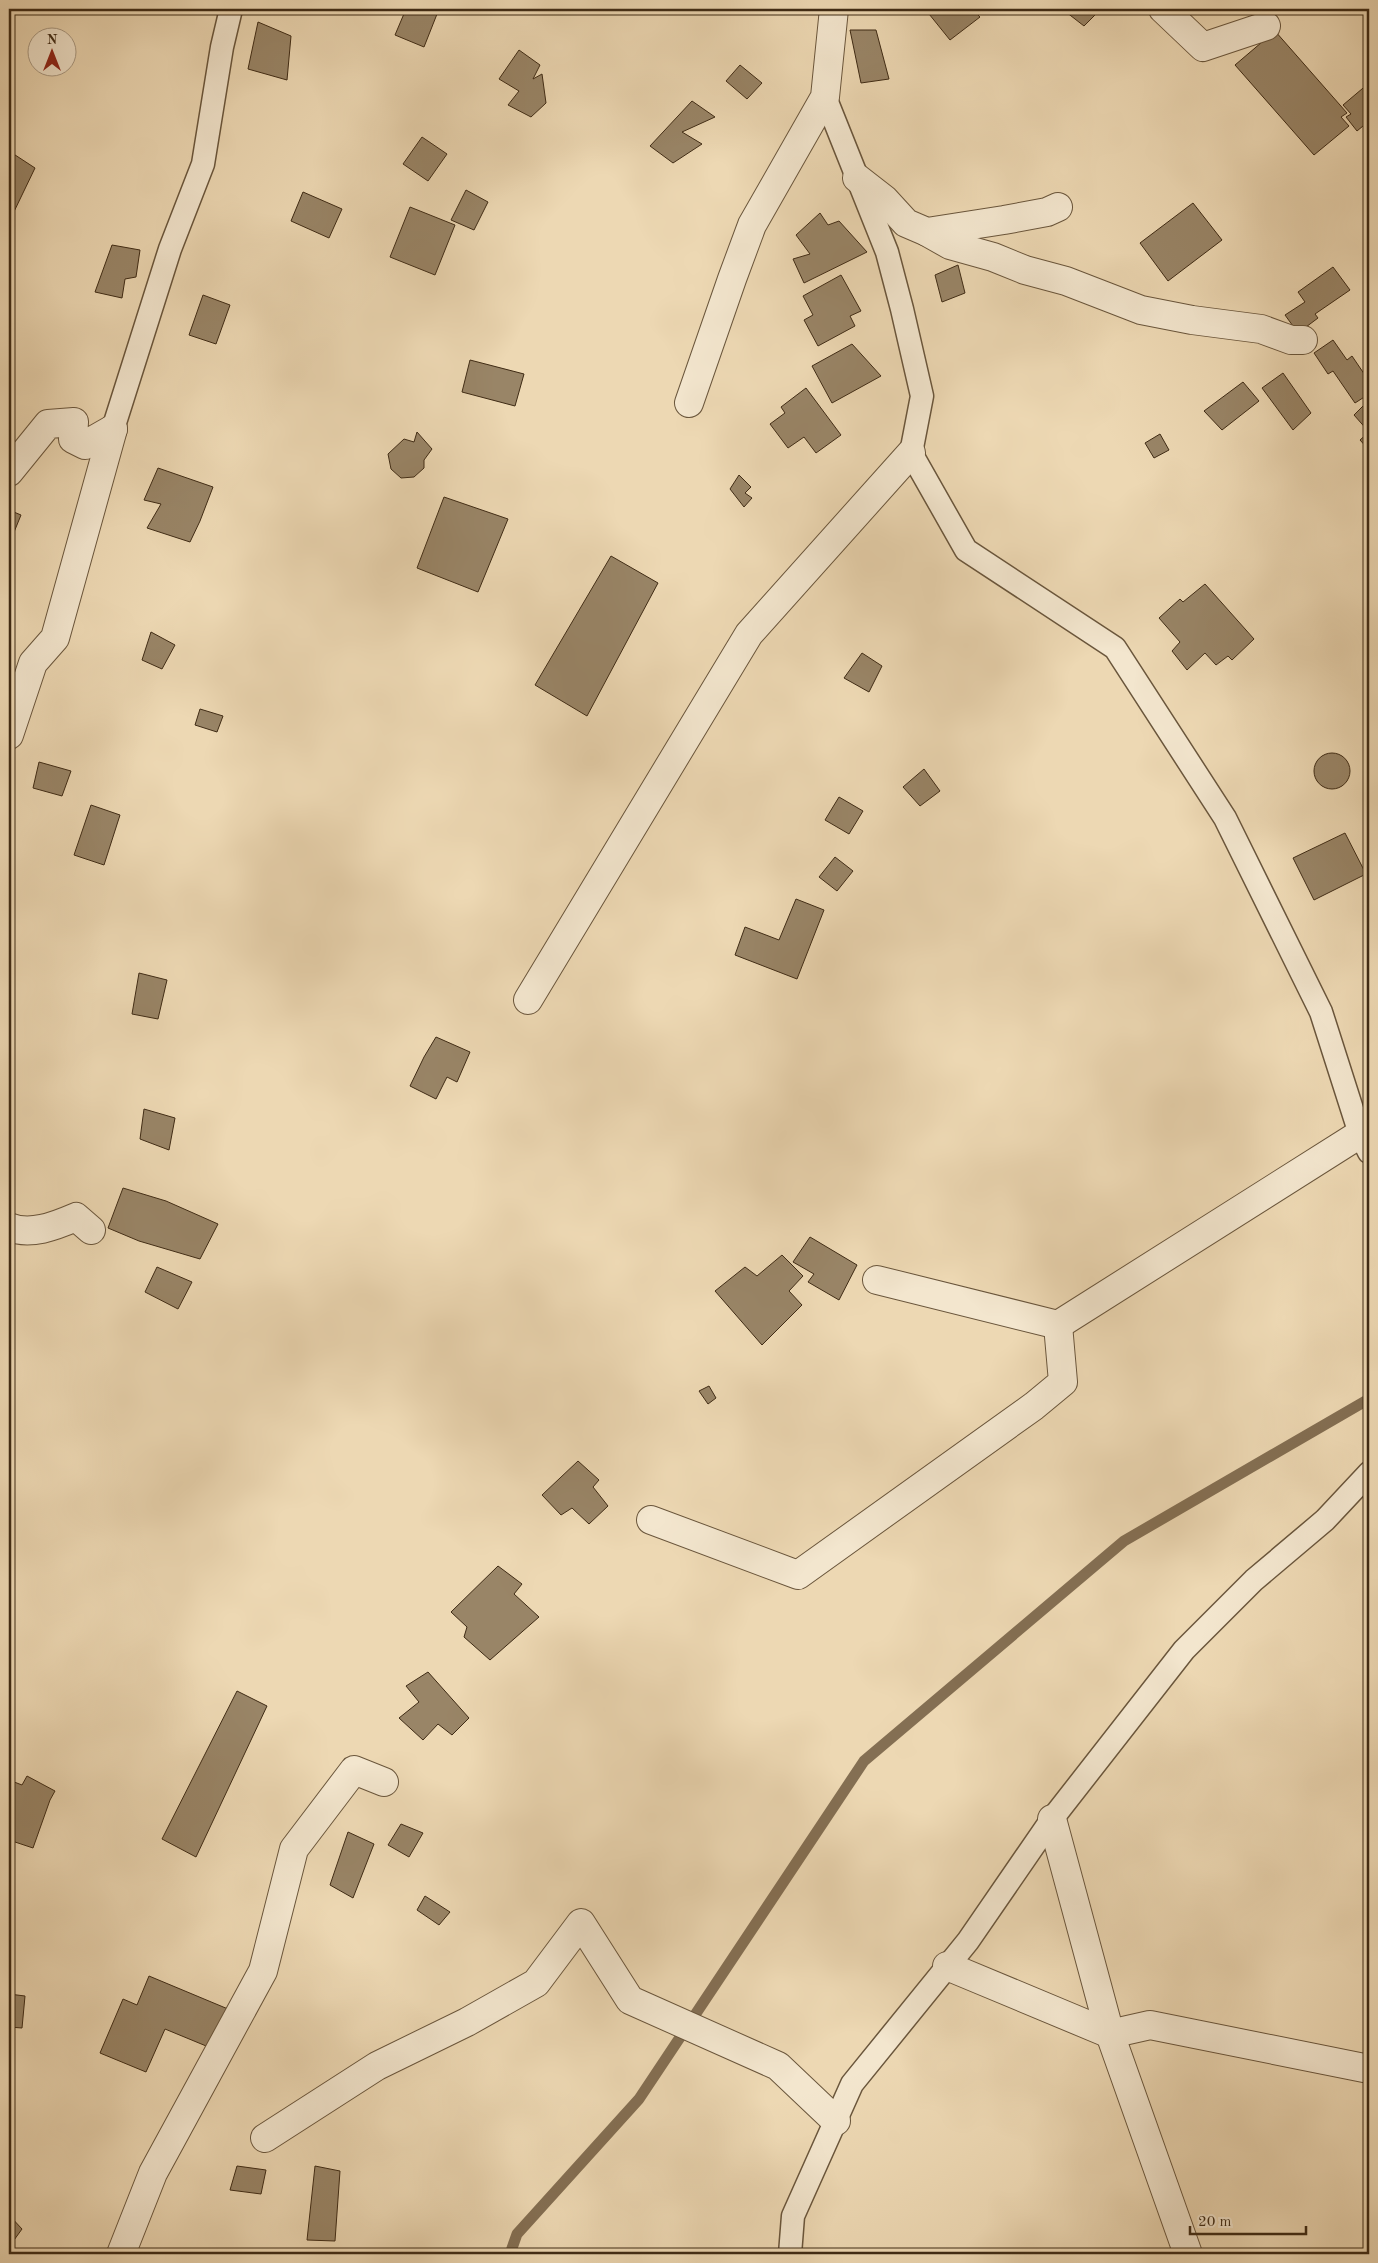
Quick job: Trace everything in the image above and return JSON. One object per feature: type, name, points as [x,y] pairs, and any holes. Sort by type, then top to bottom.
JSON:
[{"type":"street","points":[[689,403],[752,225],[825,97],[834,9]]},
{"type":"street","points":[[1163,9],[1203,47],[1266,26]]},
{"type":"street","points":[[857,178],[884,199],[906,223],[950,245],[994,258],[1025,270],[1066,281],[1142,310],[1192,320],[1260,329],[1291,340],[1303,340]]},
{"type":"street","points":[[927,232],[1047,212],[1058,207]]},
{"type":"street","points":[[9,472],[48,424],[74,422],[73,439],[85,445],[112,429]]},
{"type":"street","points":[[9,735],[33,663],[55,638],[112,429]]},
{"type":"street","points":[[528,1000],[749,634],[911,453]]},
{"type":"street","points":[[877,1280],[1058,1325],[1365,1143]]},
{"type":"street","points":[[9,1227],[18,1231],[51,1228],[76,1217],[91,1230]]},
{"type":"street","points":[[651,1520],[798,1574],[1034,1406],[1063,1382],[1058,1325]]},
{"type":"street","points":[[121,2254],[153,2173],[263,1971],[294,1849],[354,1770],[384,1782]]},
{"type":"street","points":[[1052,1819],[1110,2034],[1188,2254]]},
{"type":"street","points":[[264,2138],[377,2066],[468,2022],[536,1983],[581,1923],[630,2000],[778,2066],[836,2121]]},
{"type":"street","points":[[947,1966],[1110,2034],[1150,2025],[1369,2068]]},
{"type":"lane","points":[[112,429],[170,249],[203,164],[222,47],[231,9]]},
{"type":"lane","points":[[825,97],[886,252],[902,309],[922,396],[911,453],[966,550],[1116,648],[1225,818],[1321,1012],[1365,1143]]},
{"type":"lane","points":[[790,2254],[794,2216],[852,2084],[968,1941],[1052,1819],[1184,1650],[1254,1580],[1325,1520],[1369,1473]]},
{"type":"building","points":[[406,9],[439,9],[424,47],[395,35]]},
{"type":"building","points":[[925,9],[972,9],[980,17],[950,40]]},
{"type":"building","points":[[1069,9],[1101,9],[1084,26],[1066,12]]},
{"type":"building","points":[[1261,9],[1280,9],[1269,18]]},
{"type":"building","points":[[258,22],[291,36],[287,80],[248,69]]},
{"type":"building","points":[[850,30],[876,30],[889,79],[861,83]]},
{"type":"building","points":[[1275,31],[1347,113],[1341,117],[1349,126],[1314,155],[1235,65]]},
{"type":"building","points":[[519,50],[540,65],[533,79],[542,74],[546,103],[531,117],[508,105],[519,91],[499,79]]},
{"type":"building","points":[[740,65],[762,83],[747,99],[726,81]]},
{"type":"building","points":[[1369,83],[1369,121],[1357,131],[1346,117],[1351,114],[1343,105]]},
{"type":"building","points":[[692,101],[715,117],[682,132],[702,144],[673,163],[650,146]]},
{"type":"building","points":[[422,137],[447,154],[428,181],[403,164]]},
{"type":"building","points":[[9,151],[35,168],[9,222]]},
{"type":"building","points":[[466,190],[488,202],[474,230],[451,220]]},
{"type":"building","points":[[303,192],[342,209],[329,238],[291,221]]},
{"type":"building","points":[[1193,203],[1222,240],[1168,281],[1140,243]]},
{"type":"building","points":[[410,207],[455,225],[435,275],[390,257]]},
{"type":"building","points":[[820,213],[828,225],[839,221],[867,252],[804,283],[793,259],[810,254],[796,235]]},
{"type":"building","points":[[112,245],[140,250],[136,277],[125,279],[122,298],[95,292]]},
{"type":"building","points":[[958,265],[965,293],[942,302],[935,275]]},
{"type":"building","points":[[1333,267],[1350,290],[1315,314],[1318,318],[1298,333],[1285,315],[1305,302],[1298,292]]},
{"type":"building","points":[[841,275],[861,311],[850,316],[855,326],[818,346],[804,320],[813,315],[803,296]]},
{"type":"building","points":[[203,295],[230,305],[216,344],[189,335]]},
{"type":"building","points":[[1333,340],[1347,360],[1352,356],[1369,381],[1369,394],[1355,403],[1333,371],[1328,374],[1314,353]]},
{"type":"building","points":[[852,344],[881,376],[832,403],[812,366]]},
{"type":"building","points":[[470,360],[524,374],[515,406],[462,392]]},
{"type":"building","points":[[1283,373],[1311,413],[1293,430],[1262,388]]},
{"type":"building","points":[[1243,382],[1259,401],[1222,430],[1204,411]]},
{"type":"building","points":[[806,388],[841,435],[816,453],[804,437],[788,448],[770,424],[785,413],[781,407]]},
{"type":"building","points":[[1363,406],[1369,413],[1369,432],[1354,415]]},
{"type":"building","points":[[417,432],[432,449],[424,460],[424,468],[414,477],[401,478],[391,469],[388,454],[404,439],[414,442]]},
{"type":"building","points":[[1369,432],[1369,450],[1360,440]]},
{"type":"building","points":[[1160,434],[1169,450],[1154,458],[1145,443]]},
{"type":"building","points":[[158,468],[213,487],[190,542],[147,528],[161,504],[144,500]]},
{"type":"building","points":[[739,475],[751,487],[745,493],[752,498],[744,507],[730,489]]},
{"type":"building","points":[[444,497],[508,519],[478,592],[417,568]]},
{"type":"building","points":[[9,510],[21,515],[10,542],[9,542]]},
{"type":"building","points":[[611,556],[658,583],[587,716],[535,685]]},
{"type":"building","points":[[1205,584],[1254,639],[1232,660],[1228,656],[1216,665],[1205,653],[1187,670],[1172,651],[1180,642],[1159,618],[1180,599],[1183,602]]},
{"type":"building","points":[[151,632],[175,645],[162,669],[142,660]]},
{"type":"building","points":[[862,653],[882,666],[869,692],[844,678]]},
{"type":"building","points":[[200,709],[223,716],[217,732],[195,725]]},
{"type":"building","points":[[1332,753],[1339,754],[1345,758],[1349,764],[1349,778],[1345,784],[1339,788],[1332,789],[1325,788],[1319,784],[1315,778],[1314,771],[1315,764],[1319,758],[1325,754]]},
{"type":"building","points":[[39,762],[71,771],[62,796],[33,788]]},
{"type":"building","points":[[924,769],[940,791],[920,806],[903,787]]},
{"type":"building","points":[[839,797],[863,811],[849,834],[825,820]]},
{"type":"building","points":[[91,805],[120,815],[104,865],[74,855]]},
{"type":"building","points":[[1345,833],[1366,874],[1314,900],[1293,858]]},
{"type":"building","points":[[835,857],[853,871],[837,891],[819,877]]},
{"type":"building","points":[[796,899],[824,910],[797,979],[735,955],[745,927],[779,940]]},
{"type":"building","points":[[139,973],[167,980],[158,1019],[132,1014]]},
{"type":"building","points":[[436,1037],[470,1052],[457,1082],[447,1077],[436,1099],[410,1086]]},
{"type":"building","points":[[9,1064],[13,1066],[9,1075]]},
{"type":"building","points":[[144,1109],[175,1118],[169,1150],[140,1139]]},
{"type":"building","points":[[123,1188],[166,1201],[218,1224],[200,1259],[139,1241],[108,1228]]},
{"type":"building","points":[[810,1237],[857,1265],[839,1300],[808,1282],[814,1274],[793,1262]]},
{"type":"building","points":[[782,1255],[803,1276],[789,1291],[802,1305],[762,1345],[715,1291],[745,1267],[757,1276]]},
{"type":"building","points":[[157,1267],[192,1282],[178,1309],[145,1292]]},
{"type":"building","points":[[709,1386],[716,1398],[708,1404],[699,1391]]},
{"type":"building","points":[[578,1461],[599,1480],[593,1487],[608,1506],[589,1524],[572,1508],[561,1515],[542,1495]]},
{"type":"building","points":[[498,1566],[522,1584],[514,1594],[539,1617],[490,1660],[464,1637],[467,1627],[451,1612]]},
{"type":"building","points":[[428,1672],[469,1718],[452,1735],[438,1724],[423,1740],[399,1718],[419,1702],[406,1686]]},
{"type":"building","points":[[237,1691],[267,1706],[196,1857],[162,1839]]},
{"type":"building","points":[[27,1776],[55,1791],[33,1848],[9,1840],[9,1780],[22,1785]]},
{"type":"building","points":[[401,1824],[423,1833],[409,1857],[388,1845]]},
{"type":"building","points":[[348,1832],[374,1844],[353,1898],[330,1885]]},
{"type":"building","points":[[425,1896],[450,1912],[439,1925],[417,1910]]},
{"type":"building","points":[[149,1976],[228,2009],[211,2048],[165,2029],[146,2072],[100,2053],[123,1999],[137,2005]]},
{"type":"building","points":[[9,1994],[25,1996],[22,2028],[9,2027]]},
{"type":"building","points":[[237,2166],[266,2170],[261,2194],[230,2190]]},
{"type":"building","points":[[315,2166],[340,2171],[335,2241],[307,2240]]},
{"type":"building","points":[[9,2215],[22,2229],[9,2247]]},
{"type":"waterway","points":[[510,2254],[517,2234],[639,2099],[864,1761],[1124,1541],[1369,1399]]}]
